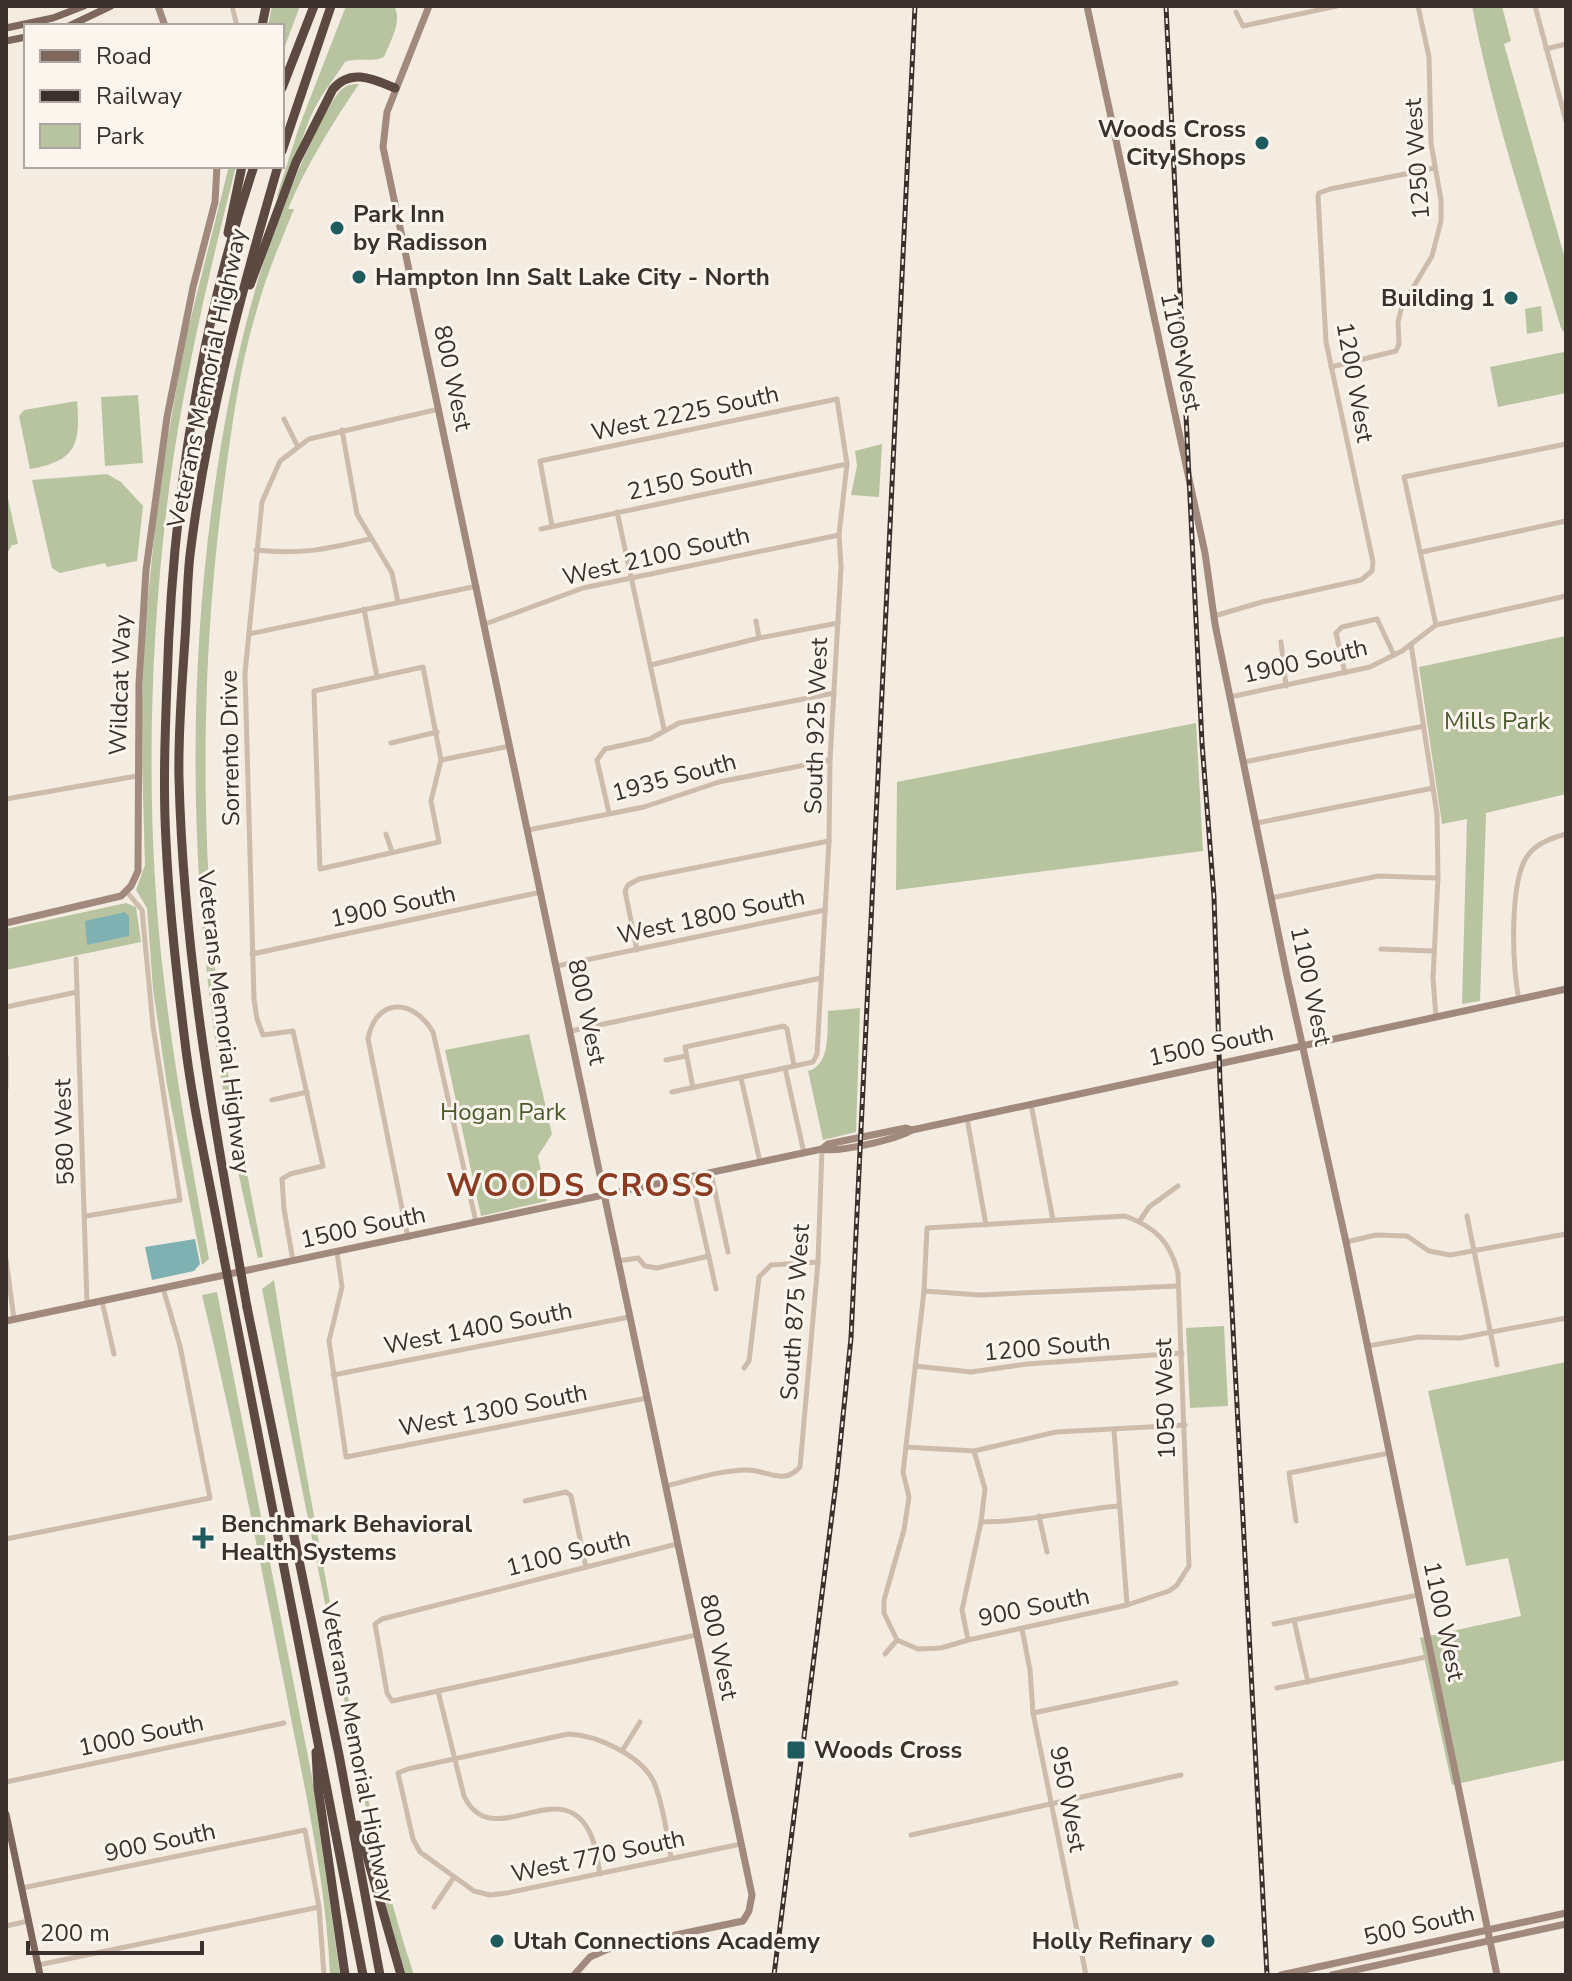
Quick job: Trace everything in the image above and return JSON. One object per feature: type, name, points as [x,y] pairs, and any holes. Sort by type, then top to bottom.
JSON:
[{"type":"highway","points":[[284,83],[314,6]]},
{"type":"highway","points":[[284,145],[331,6]]},
{"type":"highway","points":[[230,345],[291,174],[333,89],[351,76],[364,76],[395,88]]},
{"type":"highway","points":[[213,318],[242,168]]},
{"type":"highway","name":"Veterans Memorial Highway","points":[[253,168],[241,204],[189,426],[169,623],[164,757],[166,841],[184,1036],[363,1975]]},
{"type":"highway","name":"Veterans Memorial Highway","points":[[277,168],[230,345],[208,446],[190,556],[179,775],[183,863],[209,1098],[247,1307],[339,1755],[380,1975]]},
{"type":"highway","points":[[314,1713],[318,1788],[345,1975]]},
{"type":"highway","points":[[339,1755],[401,1975]]},
{"type":"main road","points":[[25,24],[53,18],[84,6]]},
{"type":"main road","points":[[73,24],[111,6]]},
{"type":"main road","points":[[6,1814],[40,1975]]},
{"type":"street","name":"800 West","points":[[429,6],[395,88],[385,121],[383,147],[752,1895],[743,1921],[608,1949],[590,1957],[574,1975]]},
{"type":"street","name":"1100 West","points":[[1087,6],[1205,553],[1214,616],[1271,898],[1346,1242],[1497,1975]]},
{"type":"street","points":[[1236,12],[1243,26],[1337,6]]},
{"type":"street","name":"1250 West","points":[[1331,367],[1388,355],[1397,349],[1402,306],[1429,261],[1440,230],[1441,200],[1431,143],[1429,57],[1418,6]]},
{"type":"street","points":[[1535,6],[1566,121]]},
{"type":"street","points":[[1546,49],[1566,44]]},
{"type":"street","name":"Wildcat Way","points":[[127,892],[139,865],[137,776],[142,618],[152,520],[174,378],[215,202],[217,168]]},
{"type":"street","name":"1200 West","points":[[1214,616],[1361,580],[1371,574],[1373,562],[1325,333],[1319,193],[1435,168]]},
{"type":"street","name":"West 2225 South","points":[[552,526],[540,461],[837,399]]},
{"type":"street","name":"South 925 West","points":[[794,1066],[813,1062],[817,1054],[829,841],[839,535],[847,464],[837,399]]},
{"type":"street","points":[[284,419],[298,447],[309,439],[342,430],[439,409]]},
{"type":"street","points":[[342,430],[357,514],[392,573],[398,602]]},
{"type":"street","points":[[1436,625],[1404,477],[1566,444]]},
{"type":"street","name":"Sorrento Drive","points":[[294,1262],[282,1179],[323,1166],[293,1031],[263,1035],[257,1019],[252,954],[245,673],[262,502],[280,461],[298,447]]},
{"type":"street","name":"2150 South","points":[[541,529],[847,464]]},
{"type":"street","points":[[617,512],[664,729]]},
{"type":"street","points":[[1422,552],[1566,521]]},
{"type":"street","name":"West 2100 South","points":[[485,624],[583,588],[839,535]]},
{"type":"street","points":[[256,550],[292,554],[317,552],[370,539]]},
{"type":"street","points":[[249,634],[477,586]]},
{"type":"street","name":"1900 South","points":[[1230,697],[1370,667],[1395,656],[1436,625],[1566,596]]},
{"type":"street","points":[[364,609],[377,677]]},
{"type":"street","points":[[1345,673],[1337,631],[1373,619],[1380,621],[1395,656]]},
{"type":"street","points":[[756,621],[759,638]]},
{"type":"street","points":[[651,665],[759,638],[838,623]]},
{"type":"street","points":[[1281,642],[1286,686]]},
{"type":"street","points":[[1411,644],[1437,814],[1436,1017]]},
{"type":"street","points":[[423,667],[441,760],[431,801],[439,842],[320,869],[314,691],[377,677],[423,667]]},
{"type":"street","points":[[609,813],[597,760],[605,749],[650,739],[679,723],[834,693]]},
{"type":"street","points":[[1244,762],[1424,726]]},
{"type":"street","points":[[391,743],[437,732]]},
{"type":"street","points":[[441,760],[510,746]]},
{"type":"street","name":"1935 South","points":[[528,830],[644,807],[719,782],[830,760]]},
{"type":"street","points":[[6,799],[137,776]]},
{"type":"street","points":[[1257,823],[1433,788]]},
{"type":"street","points":[[386,834],[392,852]]},
{"type":"street","points":[[1519,999],[1514,980],[1518,876],[1534,848],[1566,834]]},
{"type":"street","points":[[637,950],[625,891],[628,885],[639,879],[829,841]]},
{"type":"street","points":[[1271,898],[1378,876],[1438,878]]},
{"type":"street","points":[[6,923],[81,907],[127,892],[142,910],[153,1026],[180,1200],[86,1216]]},
{"type":"street","name":"1900 South","points":[[252,954],[542,892]]},
{"type":"street","name":"West 1800 South","points":[[557,966],[825,910]]},
{"type":"street","points":[[1381,949],[1434,951]]},
{"type":"street","name":"580 West","points":[[76,959],[87,1304]]},
{"type":"street","points":[[571,1031],[821,978]]},
{"type":"street","name":"1500 South","points":[[10,1320],[822,1149],[830,1151],[912,1130],[1566,989]]},
{"type":"street","points":[[6,1007],[77,992]]},
{"type":"street","points":[[408,1238],[368,1039],[371,1022],[382,1012],[397,1006],[412,1009],[425,1019],[439,1051],[476,1223]]},
{"type":"street","points":[[672,1092],[693,1088],[741,1078],[794,1066],[787,1029],[784,1026],[685,1047],[693,1088]]},
{"type":"street","points":[[666,1060],[686,1056]]},
{"type":"street","points":[[6,1057],[6,1088]]},
{"type":"street","points":[[785,1068],[804,1153]]},
{"type":"street","points":[[741,1078],[760,1162]]},
{"type":"street","points":[[272,1100],[307,1092]]},
{"type":"street","points":[[1031,1104],[1053,1220]]},
{"type":"street","points":[[967,1118],[986,1225]]},
{"type":"street","name":"South 875 West","points":[[666,1486],[747,1470],[780,1477],[793,1475],[800,1467],[818,1262],[822,1149]]},
{"type":"street","points":[[711,1173],[728,1252]]},
{"type":"street","points":[[691,1177],[716,1289]]},
{"type":"street","points":[[885,1654],[897,1640],[887,1624],[884,1600],[904,1530],[909,1497],[903,1472],[924,1291],[927,1228],[1125,1216],[1141,1222],[1149,1207],[1178,1186]]},
{"type":"street","points":[[1467,1216],[1497,1365]]},
{"type":"street","name":"1050 West","points":[[1141,1222],[1161,1235],[1171,1249],[1179,1286],[1189,1566],[1177,1585]]},
{"type":"street","points":[[1346,1242],[1376,1235],[1407,1236],[1429,1251],[1450,1255],[1566,1234]]},
{"type":"street","points":[[333,1375],[329,1341],[342,1287],[337,1252]]},
{"type":"street","points":[[618,1261],[638,1258],[645,1266],[657,1268],[709,1256]]},
{"type":"street","points":[[6,1259],[10,1320]]},
{"type":"street","points":[[744,1368],[749,1361],[759,1277],[771,1265],[818,1262]]},
{"type":"street","points":[[924,1291],[970,1295],[1179,1286]]},
{"type":"street","points":[[6,1539],[210,1498],[180,1346],[163,1288]]},
{"type":"street","points":[[102,1301],[114,1354]]},
{"type":"street","name":"West 1400 South","points":[[333,1375],[629,1317]]},
{"type":"street","points":[[1367,1346],[1419,1337],[1460,1338],[1566,1318]]},
{"type":"street","name":"1200 South","points":[[915,1366],[971,1372],[1027,1364],[1182,1353]]},
{"type":"street","name":"West 1300 South","points":[[333,1375],[346,1457],[647,1398]]},
{"type":"street","points":[[907,1444],[974,1451],[1056,1432],[1185,1425]]},
{"type":"street","points":[[1114,1430],[1127,1605]]},
{"type":"street","points":[[968,1640],[962,1610],[985,1489],[974,1451]]},
{"type":"street","points":[[1296,1521],[1289,1473],[1389,1453]]},
{"type":"street","points":[[525,1501],[566,1492],[571,1496],[586,1567]]},
{"type":"street","points":[[981,1522],[1005,1522],[1118,1506]]},
{"type":"street","points":[[1039,1516],[1047,1552]]},
{"type":"street","name":"1100 South","points":[[438,1691],[392,1701],[387,1693],[375,1624],[382,1619],[421,1608],[677,1544]]},
{"type":"street","name":"900 South","points":[[897,1640],[918,1649],[941,1648],[1127,1605],[1169,1591],[1177,1585]]},
{"type":"street","points":[[1274,1624],[1418,1595]]},
{"type":"street","points":[[1294,1620],[1308,1682]]},
{"type":"street","name":"950 West","points":[[1022,1629],[1030,1670],[1033,1713],[1086,1975]]},
{"type":"street","points":[[600,1874],[590,1832],[579,1816],[566,1808],[497,1820],[477,1815],[469,1808],[438,1691],[696,1635]]},
{"type":"street","points":[[1277,1688],[1431,1656]]},
{"type":"street","points":[[1033,1713],[1176,1683]]},
{"type":"street","points":[[622,1751],[640,1722]]},
{"type":"street","name":"1000 South","points":[[6,1782],[284,1723]]},
{"type":"street","points":[[456,1759],[568,1734],[597,1738],[622,1751],[643,1768],[654,1782],[671,1858]]},
{"type":"street","name":"West 770 South","points":[[456,1759],[398,1773],[413,1839],[420,1852],[474,1891],[490,1895],[741,1844]]},
{"type":"street","points":[[911,1835],[1181,1775]]},
{"type":"street","name":"900 South","points":[[22,1888],[305,1830],[319,1907]]},
{"type":"street","points":[[434,1907],[454,1877]]},
{"type":"street","points":[[38,1965],[319,1907],[324,1975]]},
{"type":"street","name":"500 South","points":[[1281,1975],[1566,1913]]},
{"type":"street","points":[[6,1926],[29,1921]]},
{"type":"street","name":"500 South","points":[[1332,1975],[1566,1924]]},
{"type":"green space","points":[[272,6],[300,6],[284,49],[284,24],[268,24]]},
{"type":"green space","points":[[346,6],[394,6],[397,18],[395,32],[384,57],[345,62],[315,108],[276,199],[299,127]]},
{"type":"green space","points":[[1472,6],[1502,6],[1511,41],[1504,44],[1566,262],[1566,335],[1561,328],[1512,168]]},
{"type":"green space","points":[[359,84],[320,145],[288,209],[294,209],[270,269],[241,372],[216,549],[206,741],[208,869],[218,998],[215,1005],[263,1257],[258,1258],[236,1161],[219,1062],[206,963],[198,864],[198,664],[205,564],[231,391],[269,245],[296,176],[330,105],[344,88]]},
{"type":"green space","points":[[228,168],[236,168],[200,316],[172,467],[158,593],[152,723],[158,917],[173,1050],[209,1259],[202,1265],[167,1085],[153,989],[147,908],[136,890],[145,865],[141,730],[145,627],[159,488],[184,345]]},
{"type":"green space","points":[[1541,306],[1543,331],[1527,334],[1525,309]]},
{"type":"green space","points":[[1564,352],[1566,393],[1498,407],[1490,367]]},
{"type":"green space","points":[[138,395],[143,463],[105,466],[101,397]]},
{"type":"green space","points":[[77,401],[78,429],[72,449],[57,461],[30,469],[19,416],[24,410]]},
{"type":"green space","points":[[882,444],[879,497],[851,495],[857,466],[855,451]]},
{"type":"green space","points":[[107,474],[121,482],[143,506],[137,561],[107,567],[105,563],[60,573],[52,568],[32,480]]},
{"type":"green space","points":[[6,489],[18,544],[12,545],[6,555]]},
{"type":"green space","name":"Mills Park","points":[[1566,636],[1566,794],[1486,813],[1480,1001],[1462,1004],[1467,819],[1442,824],[1419,667]]},
{"type":"green space","points":[[1196,723],[1203,851],[896,890],[897,782]]},
{"type":"green space","points":[[126,903],[136,907],[141,942],[6,970],[6,929]]},
{"type":"green space","points":[[860,1008],[856,1132],[823,1140],[808,1071],[821,1062],[824,1055],[828,1011]]},
{"type":"green space","name":"Hogan Park","points":[[529,1034],[552,1134],[538,1156],[547,1201],[481,1216],[445,1050]]},
{"type":"green space","points":[[274,1280],[308,1483],[367,1795],[383,1868],[414,1975],[406,1975],[387,1913],[262,1289]]},
{"type":"green space","points":[[217,1292],[312,1777],[340,1975],[330,1975],[324,1904],[307,1798],[246,1494],[202,1295]]},
{"type":"green space","points":[[1224,1326],[1228,1406],[1190,1408],[1186,1328]]},
{"type":"green space","points":[[1566,1362],[1566,1760],[1452,1785],[1420,1638],[1521,1616],[1508,1558],[1466,1566],[1428,1391]]},
{"type":"water","points":[[125,912],[129,917],[129,936],[87,945],[85,921]]},
{"type":"water","points":[[195,1239],[200,1264],[194,1271],[152,1280],[145,1247]]},
{"type":"railway","points":[[774,1975],[837,1475],[851,1338],[915,6]]},
{"type":"railway","points":[[1166,6],[1267,1975]]},
{"type":"place","name":"Woods Cross City Shops","points":[[1262,143]]},
{"type":"place","name":"Park Inn by Radisson","points":[[337,228]]},
{"type":"place","name":"Hampton Inn Salt Lake City - North","points":[[359,277]]},
{"type":"place","name":"Building 1","points":[[1511,298]]},
{"type":"place","name":"Benchmark Behavioral Health Systems","points":[[203,1538]]},
{"type":"place","name":"Woods Cross","points":[[796,1750]]},
{"type":"place","name":"Utah Connections Academy","points":[[497,1941]]},
{"type":"place","name":"Holly Refinary","points":[[1208,1941]]},
{"type":"district","name":"WOODS CROSS","points":[[581,1185]]}]
